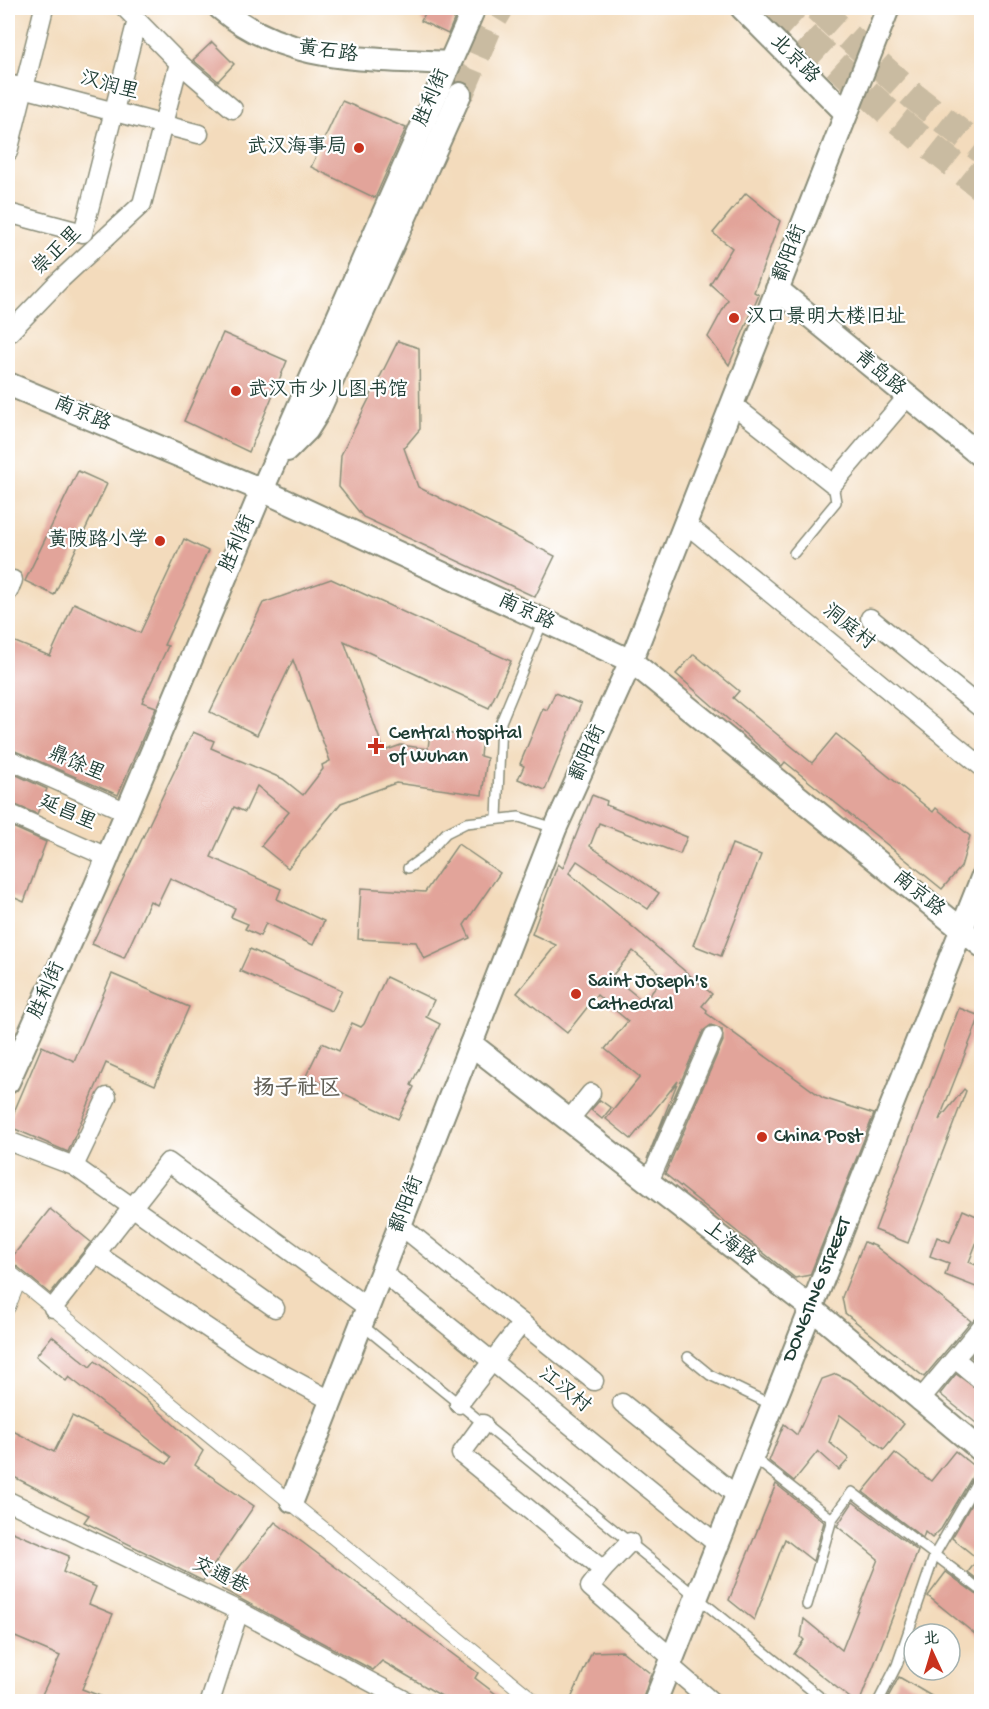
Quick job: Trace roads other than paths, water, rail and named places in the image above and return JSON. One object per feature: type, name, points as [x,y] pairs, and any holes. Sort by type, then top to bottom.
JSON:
[{"type":"street","points":[[8,152],[16,85],[44,8]]},
{"type":"street","name":"黄石路","points":[[219,8],[260,36],[296,50],[335,56],[448,63]]},
{"type":"street","name":"胜利街","points":[[8,1082],[127,812],[262,490],[278,460],[448,63],[474,8]]},
{"type":"street","name":"北京路","points":[[742,8],[846,113]]},
{"type":"street","name":"鄱阳街","points":[[292,1502],[555,829],[631,661],[888,8]]},
{"type":"street","points":[[131,14],[179,63],[233,109]]},
{"type":"street","points":[[8,213],[83,233],[114,111],[131,14]]},
{"type":"street","points":[[162,124],[179,63]]},
{"type":"street","name":"汉润里","points":[[16,85],[199,134]]},
{"type":"street","points":[[278,460],[307,430],[317,414],[460,94]]},
{"type":"street","name":"崇正里","points":[[8,334],[59,281],[142,204],[162,124]]},
{"type":"street","name":"青岛路","points":[[777,289],[981,457]]},
{"type":"street","name":"南京路","points":[[8,384],[262,490],[631,661],[981,946]]},
{"type":"street","points":[[732,404],[833,484],[907,397]]},
{"type":"street","name":"洞庭村","points":[[685,524],[981,767]]},
{"type":"street","points":[[870,618],[981,709]]},
{"type":"street","name":"鼎馀里","points":[[8,759],[127,812]]},
{"type":"street","name":"延昌里","points":[[8,813],[107,857]]},
{"type":"street","name":"DONGTING STREET","points":[[655,1701],[981,878]]},
{"type":"street","points":[[649,1182],[713,1036]]},
{"type":"street","name":"上海路","points":[[471,1044],[811,1308],[981,1451]]},
{"type":"street","points":[[569,1120],[591,1093]]},
{"type":"street","points":[[74,1166],[107,1098]]},
{"type":"street","points":[[8,1141],[74,1166],[275,1308]]},
{"type":"street","points":[[53,1308],[168,1162],[365,1316]]},
{"type":"street","points":[[400,1225],[594,1381]]},
{"type":"street","points":[[96,1254],[251,1357],[332,1401]]},
{"type":"street","points":[[8,1271],[535,1701]]},
{"type":"street","name":"江汉村","points":[[382,1272],[717,1544]]},
{"type":"street","points":[[8,1307],[19,1280]]},
{"type":"street","points":[[459,1404],[522,1323]]},
{"type":"street","points":[[919,1401],[981,1326]]},
{"type":"street","points":[[955,1359],[981,1381]]},
{"type":"street","points":[[622,1403],[736,1495]]},
{"type":"street","points":[[483,1424],[461,1454],[603,1570]]},
{"type":"street","name":"交通巷","points":[[8,1501],[239,1611],[408,1701]]},
{"type":"street","points":[[630,1542],[590,1587],[712,1701]]},
{"type":"street","points":[[210,1701],[239,1611]]},
{"type":"lane","points":[[794,553],[836,502],[833,484]]},
{"type":"lane","points":[[497,818],[501,722],[543,621]]},
{"type":"lane","points":[[408,868],[425,856],[438,839],[453,829],[478,820],[519,817],[555,829]]},
{"type":"lane","points":[[365,1316],[459,1404],[826,1701]]},
{"type":"lane","points":[[688,1357],[710,1375],[772,1405]]},
{"type":"lane","points":[[752,1456],[831,1519]]},
{"type":"lane","points":[[878,1701],[897,1665],[935,1554],[981,1473]]},
{"type":"lane","points":[[807,1605],[831,1519],[852,1492],[981,1591]]},
{"type":"tunnel","points":[[460,94],[488,28],[500,8]]},
{"type":"tunnel","points":[[774,8],[895,118],[982,187]]},
{"type":"tunnel","points":[[817,8],[913,96],[982,150]]},
{"type":"place","name":"武汉海事局","points":[[359,148]]},
{"type":"place","name":"汉口景明大楼旧址","points":[[734,318]]},
{"type":"place","name":"武汉市少儿图书馆","points":[[236,391]]},
{"type":"place","name":"黄陂路小学","points":[[160,541]]},
{"type":"place","name":"Central Hospital of Wuhan","points":[[376,746]]},
{"type":"place","name":"Saint Joseph's Cathedral","points":[[576,994]]},
{"type":"place","name":"China Post","points":[[762,1137]]},
{"type":"district","name":"扬子社区","points":[[297,1090]]}]
